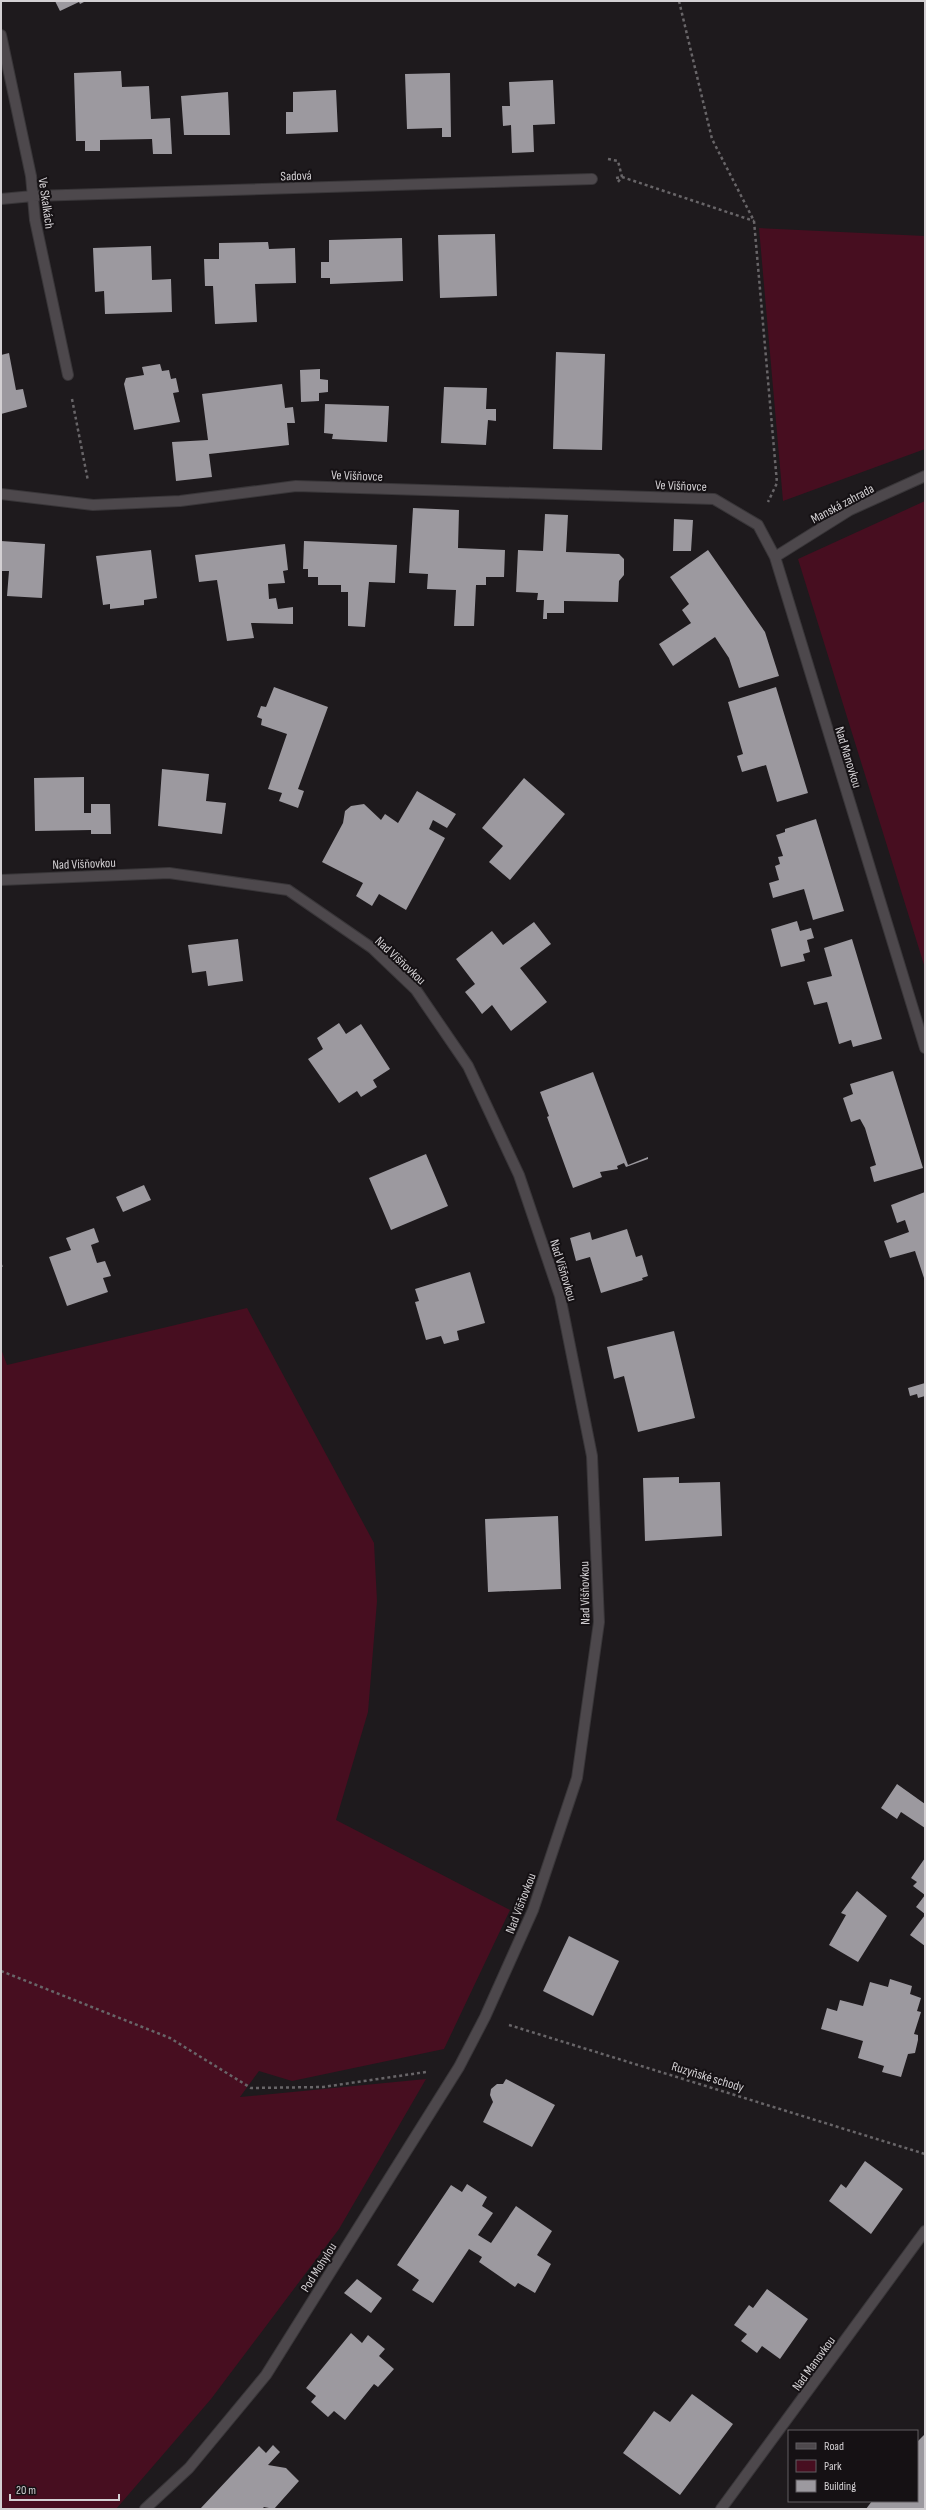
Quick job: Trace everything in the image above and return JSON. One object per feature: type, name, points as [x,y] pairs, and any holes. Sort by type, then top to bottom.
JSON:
[{"type":"street","name":"Ve Skalkách","points":[[1,35],[33,196],[35,220],[68,375]]},
{"type":"street","name":"Sadová","points":[[1,199],[33,196],[592,179]]},
{"type":"street","name":"Manská zahrada","points":[[775,557],[850,510],[925,476]]},
{"type":"street","name":"Ve Višňovce","points":[[1,494],[93,505],[180,501],[296,486],[714,499],[758,525]]},
{"type":"street","name":"Nad Manovkou","points":[[758,525],[775,557],[925,1048]]},
{"type":"street","name":"Nad Višňovkou","points":[[1,880],[169,873],[288,890],[372,948],[416,990],[468,1066],[519,1175],[560,1296],[592,1456],[599,1622],[577,1778],[533,1910],[485,2017]]},
{"type":"street","name":"Pod Mohylou","points":[[145,2509],[189,2468],[266,2375],[458,2067],[485,2017]]},
{"type":"street","name":"Nad Manovkou","points":[[721,2509],[925,2231]]},
{"type":"path","points":[[678,1],[712,139],[754,221],[777,483],[758,525]]},
{"type":"path","points":[[592,179],[622,178],[754,221]]},
{"type":"path","points":[[68,375],[86,468]]},
{"type":"path","points":[[1,1971],[170,2038],[251,2088],[324,2087],[458,2067]]},
{"type":"path","name":"Ruzyňské schody","points":[[485,2017],[925,2154]]},
{"type":"green space","points":[[759,228],[925,236],[925,449],[783,501]]},
{"type":"green space","points":[[925,501],[925,968],[798,559]]},
{"type":"green space","points":[[247,1308],[374,1543],[377,1601],[368,1712],[336,1820],[510,1910],[444,2049],[292,2081],[259,2071],[240,2097],[426,2079],[339,2229],[211,2399],[116,2509],[1,2509],[1,1349],[7,1365]]},
{"type":"building","points":[[55,1],[86,1],[80,4],[79,2],[60,11]]},
{"type":"building","points":[[121,71],[122,87],[149,86],[151,119],[170,118],[172,154],[153,154],[152,139],[100,140],[100,151],[85,151],[85,141],[76,141],[74,73]]},
{"type":"building","points":[[450,73],[451,137],[442,137],[442,128],[407,129],[405,74]]},
{"type":"building","points":[[553,80],[555,124],[533,125],[534,152],[512,153],[511,125],[503,126],[502,106],[510,106],[509,82]]},
{"type":"building","points":[[336,90],[338,132],[286,134],[286,112],[293,112],[293,92]]},
{"type":"building","points":[[228,92],[230,135],[184,135],[181,96]]},
{"type":"building","points":[[495,234],[497,296],[440,298],[438,235]]},
{"type":"building","points":[[402,238],[403,281],[330,284],[330,278],[321,278],[321,262],[329,262],[329,240]]},
{"type":"building","points":[[268,242],[269,249],[295,248],[296,283],[255,284],[257,322],[215,324],[213,286],[205,286],[204,259],[219,259],[219,243]]},
{"type":"building","points":[[151,246],[152,280],[171,279],[172,312],[105,314],[104,291],[95,292],[93,248]]},
{"type":"building","points":[[556,352],[605,354],[602,450],[553,449]]},
{"type":"building","points":[[9,353],[16,390],[23,389],[27,407],[1,414],[1,355]]},
{"type":"building","points":[[160,364],[162,371],[169,370],[171,379],[176,378],[179,392],[173,393],[180,422],[134,430],[124,384],[126,378],[144,375],[142,367]]},
{"type":"building","points":[[320,369],[320,379],[328,380],[328,392],[319,393],[319,401],[301,402],[300,370]]},
{"type":"building","points":[[282,384],[285,408],[293,407],[295,423],[287,423],[289,445],[209,454],[212,477],[176,481],[172,442],[208,440],[202,394]]},
{"type":"building","points":[[444,387],[487,388],[486,409],[496,409],[496,421],[488,420],[486,445],[441,443]]},
{"type":"building","points":[[325,404],[389,406],[387,442],[332,439],[333,434],[324,433]]},
{"type":"building","points":[[413,508],[459,510],[458,548],[505,550],[504,577],[486,577],[486,585],[476,585],[474,626],[454,626],[456,590],[427,589],[428,574],[409,573]]},
{"type":"building","points":[[545,514],[568,515],[566,552],[619,554],[624,559],[624,575],[619,581],[618,602],[564,601],[564,613],[547,613],[547,619],[543,619],[544,600],[537,600],[538,593],[516,592],[518,550],[543,551]]},
{"type":"building","points":[[674,519],[693,520],[691,551],[673,551]]},
{"type":"building","points":[[1,541],[45,544],[42,598],[7,596],[9,571],[1,571]]},
{"type":"building","points":[[304,541],[397,545],[395,583],[369,582],[365,627],[348,626],[348,592],[341,592],[341,585],[318,585],[318,577],[308,577],[308,569],[303,569]]},
{"type":"building","points":[[285,544],[288,570],[283,571],[285,583],[268,584],[269,599],[276,598],[278,609],[293,607],[293,624],[251,623],[254,638],[227,641],[217,580],[199,582],[195,555]]},
{"type":"building","points":[[151,550],[157,598],[144,600],[144,605],[110,609],[110,604],[103,605],[96,556]]},
{"type":"building","points":[[708,550],[765,632],[779,676],[739,688],[729,658],[715,637],[673,666],[659,644],[691,623],[682,610],[689,604],[670,577]]},
{"type":"building","points":[[274,687],[328,707],[298,789],[304,791],[298,808],[279,801],[282,793],[268,789],[287,734],[261,725],[262,719],[257,717],[261,706],[266,707]]},
{"type":"building","points":[[776,687],[808,793],[777,802],[766,765],[742,772],[737,756],[743,754],[728,702]]},
{"type":"building","points":[[162,769],[209,774],[206,801],[226,803],[222,834],[158,826]]},
{"type":"building","points":[[84,777],[84,813],[91,813],[91,804],[110,804],[111,834],[91,834],[91,830],[35,831],[34,778]]},
{"type":"building","points":[[524,778],[565,814],[510,880],[489,862],[503,846],[482,828]]},
{"type":"building","points":[[417,791],[456,814],[447,828],[433,820],[429,829],[445,838],[406,910],[379,894],[372,906],[356,896],[363,883],[322,862],[343,823],[345,811],[351,806],[364,804],[381,820],[385,814],[398,823]]},
{"type":"building","points":[[816,819],[844,911],[813,920],[804,889],[773,898],[769,883],[779,880],[775,866],[780,864],[778,857],[783,856],[776,835],[785,832],[785,829]]},
{"type":"building","points":[[797,921],[800,931],[811,928],[814,938],[807,940],[810,952],[803,954],[805,961],[781,967],[771,929]]},
{"type":"building","points":[[534,922],[551,944],[520,968],[547,1002],[511,1031],[492,1005],[482,1014],[465,992],[475,984],[456,959],[492,931],[503,945]]},
{"type":"building","points":[[238,939],[243,981],[208,986],[206,971],[192,973],[188,945]]},
{"type":"building","points":[[852,939],[882,1039],[853,1047],[851,1040],[839,1044],[827,1002],[814,1005],[807,982],[832,976],[824,948]]},
{"type":"building","points":[[339,1023],[346,1034],[361,1024],[390,1069],[373,1080],[377,1087],[361,1097],[357,1091],[339,1103],[308,1059],[323,1049],[317,1038]]},
{"type":"building","points":[[893,1071],[923,1168],[874,1182],[870,1167],[876,1165],[865,1128],[860,1119],[851,1122],[843,1098],[853,1094],[850,1084]]},
{"type":"building","points":[[593,1072],[628,1165],[648,1157],[648,1159],[626,1167],[624,1163],[617,1166],[618,1169],[600,1172],[602,1177],[573,1188],[547,1117],[549,1116],[540,1092]]},
{"type":"building","points":[[426,1154],[448,1206],[391,1230],[369,1178]]},
{"type":"building","points":[[144,1185],[151,1200],[123,1212],[116,1197]]},
{"type":"building","points":[[925,1192],[925,1281],[915,1251],[890,1258],[884,1241],[909,1232],[905,1220],[897,1223],[891,1205]]},
{"type":"building","points":[[94,1228],[99,1242],[91,1245],[97,1263],[105,1261],[111,1276],[103,1278],[108,1292],[67,1306],[49,1257],[71,1250],[66,1238]]},
{"type":"building","points":[[627,1229],[636,1257],[642,1255],[648,1276],[642,1278],[643,1280],[601,1293],[590,1257],[576,1261],[570,1238],[590,1232],[592,1240]]},
{"type":"building","points":[[470,1272],[485,1323],[457,1331],[459,1340],[444,1344],[441,1336],[426,1340],[415,1302],[419,1301],[415,1289]]},
{"type":"building","points":[[674,1331],[695,1418],[638,1432],[624,1376],[614,1379],[607,1347]]},
{"type":"building","points":[[925,1383],[925,1396],[918,1398],[917,1394],[910,1396],[908,1388]]},
{"type":"building","points":[[679,1477],[679,1483],[720,1482],[722,1536],[645,1541],[643,1478]]},
{"type":"building","points":[[558,1516],[561,1589],[488,1592],[485,1519]]},
{"type":"building","points":[[897,1784],[925,1804],[925,1828],[901,1812],[897,1819],[881,1808]]},
{"type":"building","points":[[925,1858],[925,1895],[913,1886],[917,1882],[911,1878]]},
{"type":"building","points":[[857,1891],[887,1916],[858,1962],[829,1945],[846,1915],[841,1913]]},
{"type":"building","points":[[925,1895],[925,1914],[916,1907]]},
{"type":"building","points":[[925,1915],[925,1946],[910,1935]]},
{"type":"building","points":[[569,1936],[619,1961],[593,2016],[543,1991]]},
{"type":"building","points":[[890,1979],[912,1986],[910,1994],[921,1998],[917,2011],[921,2012],[914,2034],[918,2035],[915,2053],[908,2054],[901,2077],[882,2072],[884,2066],[858,2058],[863,2041],[821,2029],[827,2008],[837,2011],[840,2000],[863,2006],[870,1982],[888,1987]]},
{"type":"building","points":[[506,2079],[555,2105],[532,2147],[483,2122],[493,2102],[490,2095],[491,2089],[497,2084],[503,2084]]},
{"type":"building","points":[[865,2161],[903,2189],[871,2234],[829,2201],[841,2184],[846,2188]]},
{"type":"building","points":[[467,2184],[487,2197],[482,2206],[493,2213],[478,2235],[491,2243],[516,2206],[552,2231],[537,2255],[551,2264],[535,2293],[518,2283],[515,2287],[479,2262],[482,2257],[469,2249],[433,2303],[412,2290],[419,2280],[397,2265],[451,2185],[462,2192]]},
{"type":"building","points":[[357,2279],[382,2298],[371,2313],[344,2293]]},
{"type":"building","points":[[767,2289],[808,2319],[780,2359],[762,2346],[757,2353],[741,2341],[747,2334],[734,2325],[749,2305],[753,2308]]},
{"type":"building","points":[[351,2333],[362,2343],[368,2335],[385,2349],[379,2356],[394,2369],[378,2387],[374,2384],[345,2420],[334,2411],[328,2417],[311,2402],[316,2396],[306,2388]]},
{"type":"building","points":[[692,2394],[733,2424],[680,2495],[623,2453],[654,2411],[670,2422]]},
{"type":"building","points":[[925,2434],[925,2509],[866,2509],[871,2502],[918,2502],[918,2441]]},
{"type":"building","points":[[273,2445],[280,2452],[268,2465],[286,2468],[299,2481],[274,2509],[264,2507],[262,2509],[200,2509],[259,2446],[266,2453]]}]
